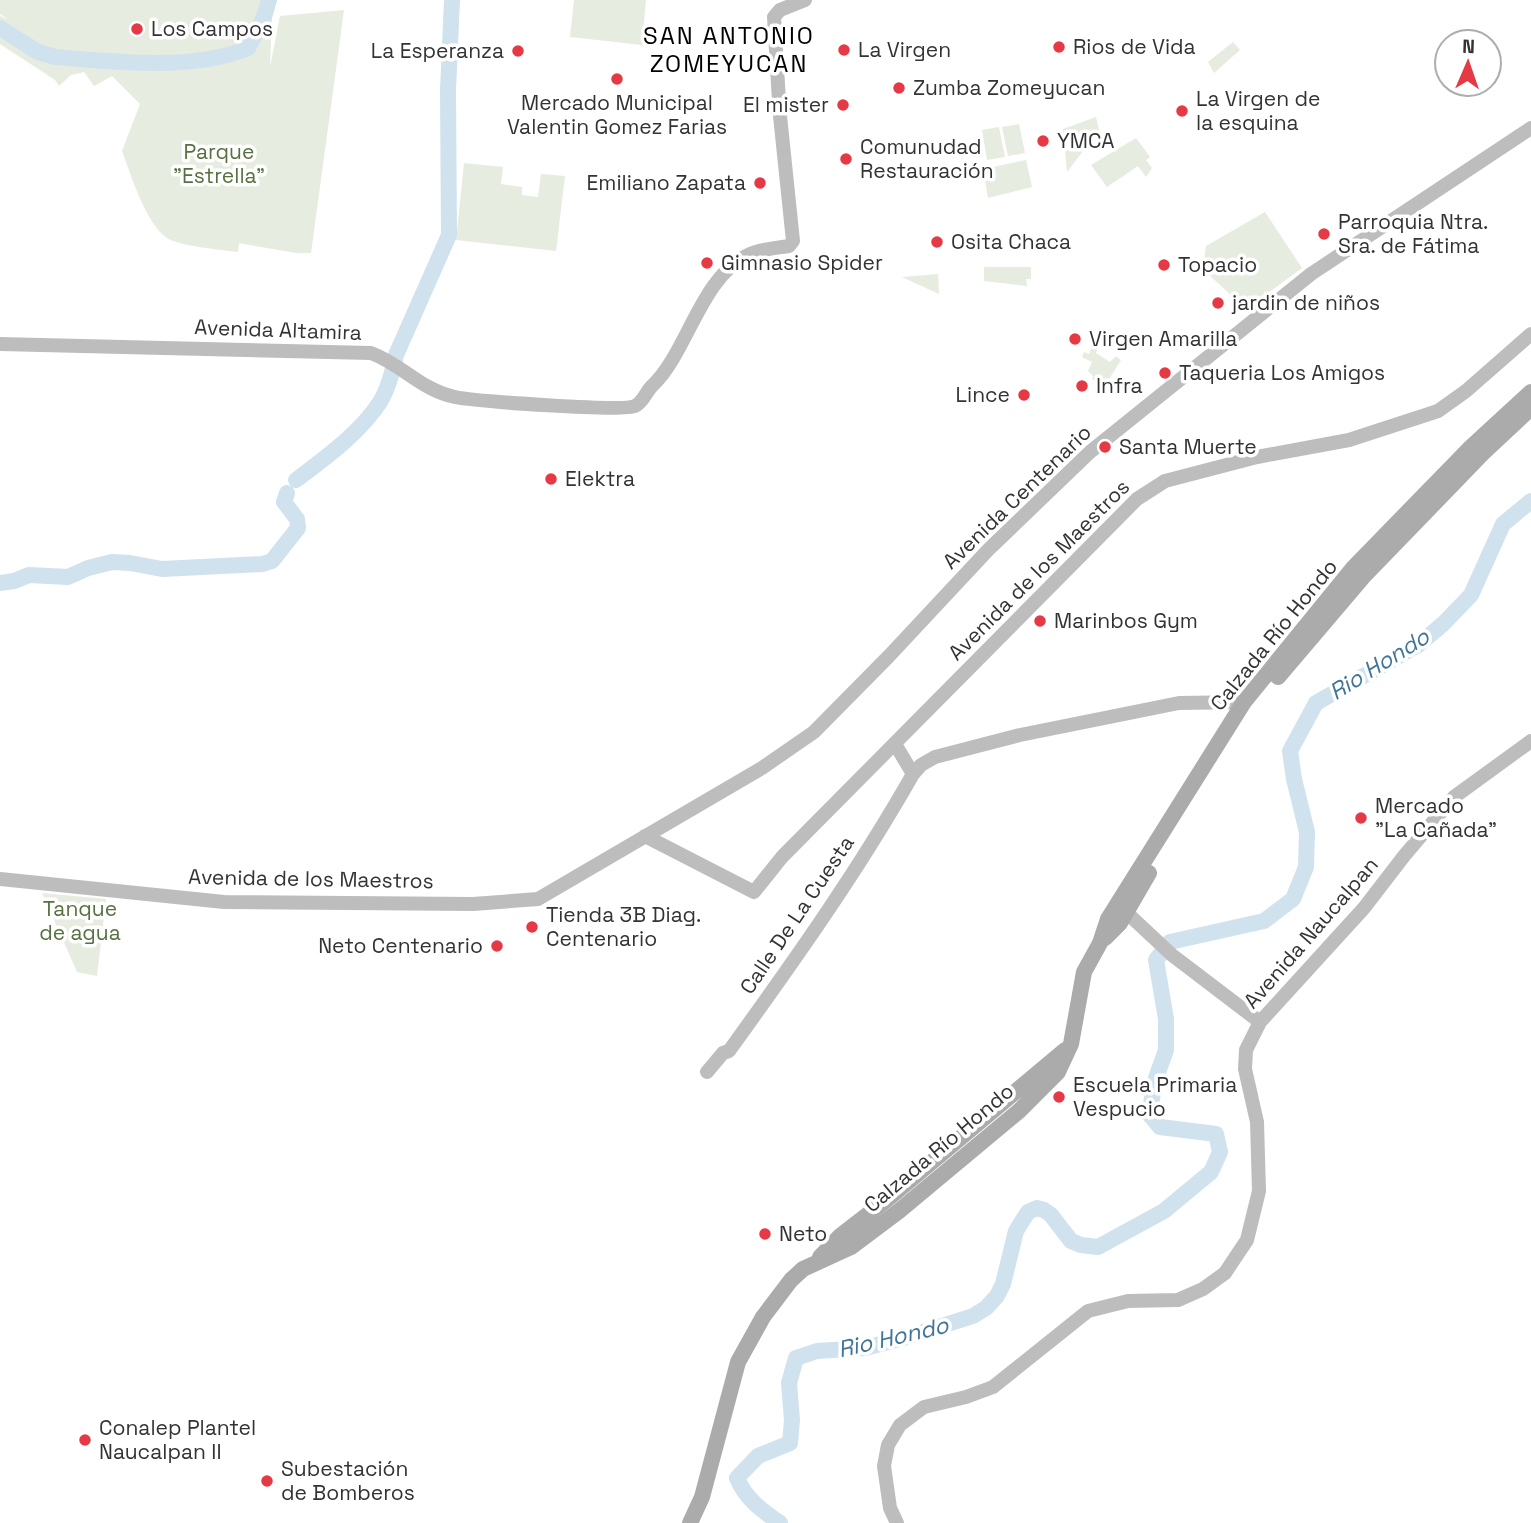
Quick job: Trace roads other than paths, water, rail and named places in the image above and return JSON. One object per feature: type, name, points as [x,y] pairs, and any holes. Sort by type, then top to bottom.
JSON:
[{"type":"main road","name":"Avenida Altamira","points":[[0,344],[372,353],[401,368],[426,388],[455,397],[558,405],[631,407],[640,402],[658,382],[709,295],[730,268],[751,254],[789,246],[793,241],[780,116],[782,108],[779,101],[774,17],[780,10],[805,0]]},
{"type":"main road","name":"Avenida Centenario","points":[[538,898],[762,768],[814,732],[988,550],[1090,452],[1311,274],[1531,128]]},
{"type":"main road","name":"Avenida de los Maestros","points":[[645,836],[754,892],[782,857],[1137,499],[1152,488],[1165,481],[1257,457],[1349,440],[1438,411],[1466,391],[1531,334]]},
{"type":"main road","name":"Calzada Río Hondo","points":[[1101,943],[1108,919],[1244,702],[1353,568],[1469,449],[1531,392]]},
{"type":"main road","name":"Calzada Río Hondo","points":[[690,1523],[702,1497],[738,1362],[770,1307],[803,1269],[851,1247],[961,1160],[1041,1091],[1058,1072],[1071,1044],[1084,972],[1101,943],[1120,923],[1232,736],[1256,703],[1363,578],[1483,453],[1531,408]]},
{"type":"main road","name":"Calle De La Cuesta","points":[[707,1072],[723,1053],[729,1051],[815,931],[921,765],[935,757],[1045,729],[1179,703],[1244,702]]},
{"type":"main road","name":"Avenida Naucalpan","points":[[897,1523],[890,1508],[884,1466],[888,1445],[900,1425],[923,1407],[966,1397],[993,1387],[1088,1311],[1128,1301],[1178,1300],[1203,1289],[1225,1273],[1238,1257],[1251,1227],[1259,1191],[1257,1122],[1245,1069],[1247,1050],[1260,1022],[1364,908],[1454,797],[1531,741]]},
{"type":"main road","points":[[895,744],[913,774]]},
{"type":"main road","name":"Avenida de los Maestros","points":[[0,878],[225,902],[473,904],[538,898]]},
{"type":"main road","points":[[1126,912],[1167,950],[1260,1022]]},
{"type":"waterway","points":[[0,28],[38,52],[55,57],[153,63],[204,60],[248,48],[264,17],[269,0]]},
{"type":"waterway","points":[[296,480],[352,435],[380,402],[396,355],[449,235],[448,90],[452,0]]},
{"type":"waterway","points":[[0,583],[29,575],[68,577],[112,562],[162,569],[263,564],[272,561],[298,528],[297,519],[284,502],[287,493]]},
{"type":"waterway","name":"Rio Hondo","points":[[780,1523],[755,1504],[737,1478],[758,1456],[790,1443],[792,1420],[789,1383],[796,1358],[817,1351],[865,1348],[904,1338],[973,1316],[986,1308],[1003,1284],[1016,1231],[1028,1212],[1037,1208],[1044,1210],[1071,1241],[1098,1247],[1164,1211],[1211,1172],[1220,1152],[1216,1134],[1160,1127],[1149,1114],[1156,1078],[1166,1050],[1166,1019],[1156,960],[1170,942],[1264,921],[1293,899],[1306,867],[1307,832],[1290,751],[1316,703],[1418,645],[1443,624],[1471,595],[1503,524],[1531,501]]},
{"type":"place","name":"Los Campos","points":[[137,29]]},
{"type":"place","name":"Rios de Vida","points":[[1059,47]]},
{"type":"place","name":"La Virgen","points":[[844,50]]},
{"type":"place","name":"La Esperanza","points":[[518,51]]},
{"type":"place","name":"Mercado Municipal Valentin Gomez Farias","points":[[617,79]]},
{"type":"place","name":"Zumba Zomeyucan","points":[[899,88]]},
{"type":"place","name":"El mister","points":[[843,105]]},
{"type":"place","name":"La Virgen de la esquina","points":[[1182,111]]},
{"type":"place","name":"YMCA","points":[[1043,141]]},
{"type":"place","name":"Comunudad Restauración","points":[[846,159]]},
{"type":"place","name":"Emiliano Zapata","points":[[760,183]]},
{"type":"place","name":"Parroquia Ntra. Sra. de Fátima","points":[[1324,234]]},
{"type":"place","name":"Osita Chaca","points":[[937,242]]},
{"type":"place","name":"Gimnasio Spider","points":[[707,263]]},
{"type":"place","name":"Topacio","points":[[1164,265]]},
{"type":"place","name":"jardin de niños","points":[[1218,303]]},
{"type":"place","name":"Virgen Amarilla","points":[[1075,339]]},
{"type":"place","name":"Taqueria Los Amigos","points":[[1165,373]]},
{"type":"place","name":"Infra","points":[[1082,386]]},
{"type":"place","name":"Lince","points":[[1024,395]]},
{"type":"place","name":"Santa Muerte","points":[[1105,447]]},
{"type":"place","name":"Elektra","points":[[551,479]]},
{"type":"place","name":"Marinbos Gym","points":[[1040,621]]},
{"type":"place","name":"Mercado \"La Cañada\"","points":[[1361,818]]},
{"type":"place","name":"Tienda 3B Diag. Centenario","points":[[532,927]]},
{"type":"place","name":"Neto Centenario","points":[[497,946]]},
{"type":"place","name":"Escuela Primaria Vespucio","points":[[1059,1097]]},
{"type":"place","name":"Neto","points":[[765,1234]]},
{"type":"place","name":"Conalep Plantel Naucalpan II","points":[[85,1440]]},
{"type":"place","name":"Subestación de Bomberos","points":[[267,1481]]},
{"type":"district","name":"SAN ANTONIO ZOMEYUCAN","points":[[729,50]]},
{"type":"park label","name":"Parque \"Estrella\"","points":[[219,164]]},
{"type":"park label","name":"Tanque de agua","points":[[80,921]]}]
